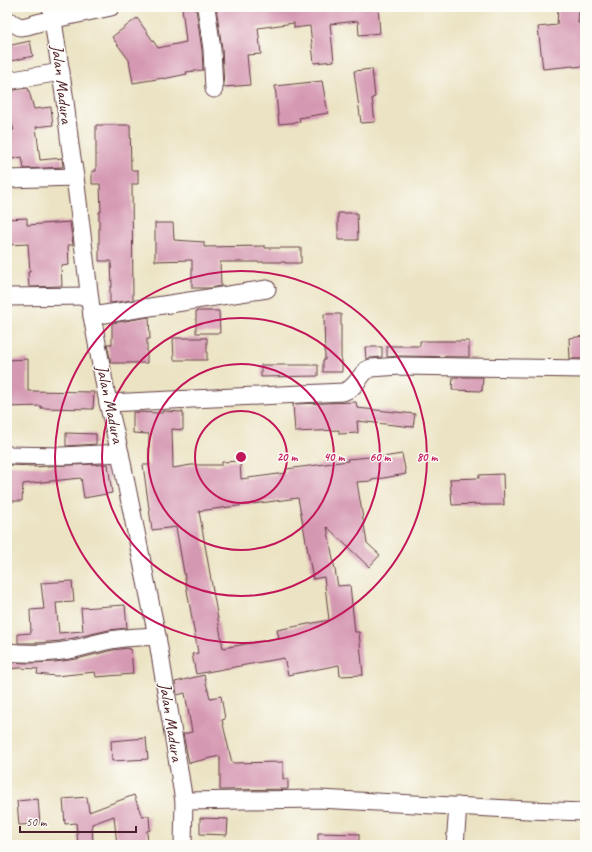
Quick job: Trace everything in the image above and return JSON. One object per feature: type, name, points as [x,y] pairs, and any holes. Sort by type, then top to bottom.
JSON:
[{"type":"street","name":"Jalan Madura","points":[[110,7],[52,13],[65,101],[92,316],[108,403],[120,453],[157,636],[184,801],[184,845]]},
{"type":"street","points":[[206,7],[212,49],[214,89]]},
{"type":"street","points":[[7,20],[20,27],[27,26],[40,22],[52,13]]},
{"type":"street","points":[[7,81],[61,72]]},
{"type":"street","points":[[7,179],[75,177]]},
{"type":"street","points":[[92,316],[267,289]]},
{"type":"street","points":[[7,297],[89,296]]},
{"type":"street","points":[[108,403],[343,392],[350,389],[366,370],[371,368],[400,366],[585,369]]},
{"type":"street","points":[[7,454],[62,456],[120,453]]},
{"type":"street","points":[[7,652],[26,654],[53,653],[119,638],[157,636]]},
{"type":"street","points":[[184,801],[319,799],[585,812]]},
{"type":"street","points":[[455,845],[458,806]]},
{"type":"building","points":[[182,7],[193,7],[194,10],[196,10],[202,50],[203,70],[186,72],[187,74],[163,79],[133,83],[129,60],[112,37],[137,18],[158,48],[186,42]]},
{"type":"building","points":[[216,7],[312,7],[313,11],[336,7],[378,7],[380,33],[359,35],[358,21],[330,24],[334,61],[314,63],[310,26],[294,28],[294,23],[258,28],[261,54],[247,55],[250,85],[224,87],[222,48]]},
{"type":"building","points":[[558,7],[579,7],[578,23],[585,22],[585,66],[543,69],[538,27],[557,25]]},
{"type":"building","points":[[30,41],[33,56],[7,62],[7,46]]},
{"type":"building","points":[[372,69],[375,97],[372,98],[375,122],[361,123],[354,71]]},
{"type":"building","points":[[322,81],[328,113],[299,118],[300,122],[279,124],[275,86]]},
{"type":"building","points":[[28,88],[34,109],[51,107],[53,125],[36,127],[40,160],[62,158],[63,167],[24,169],[22,157],[7,160],[7,131],[14,130],[7,108],[7,91]]},
{"type":"building","points":[[96,125],[130,125],[131,170],[138,170],[138,184],[132,184],[133,300],[110,303],[110,287],[112,287],[111,261],[99,261],[99,212],[101,212],[100,184],[92,184],[92,171],[96,171]]},
{"type":"building","points":[[338,213],[357,213],[358,240],[338,240]]},
{"type":"building","points":[[27,218],[27,225],[70,222],[73,245],[68,245],[69,265],[61,266],[62,286],[29,287],[28,272],[30,272],[28,244],[7,245],[7,219]]},
{"type":"building","points":[[155,223],[173,223],[174,240],[204,242],[204,247],[265,246],[265,248],[301,248],[301,263],[220,262],[221,286],[211,288],[192,288],[192,260],[155,261]]},
{"type":"building","points":[[196,311],[219,311],[220,333],[196,333]]},
{"type":"building","points":[[324,314],[341,314],[342,372],[323,372],[323,360],[325,360]]},
{"type":"building","points":[[149,317],[150,339],[147,339],[147,363],[111,363],[107,344],[112,344],[112,323]]},
{"type":"building","points":[[585,336],[585,359],[570,359],[569,338]]},
{"type":"building","points":[[173,338],[207,338],[207,360],[174,360]]},
{"type":"building","points":[[420,341],[469,341],[469,357],[387,357],[387,346],[420,346]]},
{"type":"building","points":[[365,347],[382,347],[382,357],[366,359]]},
{"type":"building","points":[[28,359],[28,391],[94,392],[93,409],[41,408],[41,406],[7,407],[7,360]]},
{"type":"building","points":[[261,365],[318,365],[318,376],[261,377]]},
{"type":"building","points":[[453,377],[483,377],[482,391],[452,390]]},
{"type":"building","points":[[356,402],[357,408],[415,414],[413,427],[357,421],[358,433],[339,434],[339,430],[295,432],[293,404]]},
{"type":"building","points":[[162,411],[183,412],[183,430],[172,429],[173,468],[191,465],[222,465],[222,462],[240,461],[241,479],[286,473],[286,469],[348,461],[347,459],[370,457],[370,459],[402,454],[406,474],[372,481],[357,482],[367,543],[380,555],[369,567],[327,527],[338,586],[350,585],[355,632],[359,632],[363,675],[340,676],[339,665],[288,675],[284,658],[196,674],[192,654],[198,653],[176,527],[152,530],[143,465],[149,465],[149,434],[133,433],[133,412],[162,413]],"holes":[[[298,498],[313,579],[324,577],[329,620],[277,630],[279,638],[223,648],[199,511]]]},
{"type":"building","points":[[66,433],[96,434],[96,444],[66,446]]},
{"type":"building","points":[[108,464],[112,493],[84,498],[81,478],[23,484],[22,501],[7,501],[8,465],[35,466],[34,467]]},
{"type":"building","points":[[503,474],[504,505],[452,505],[450,479],[479,478],[479,475]]},
{"type":"building","points":[[72,581],[74,602],[56,603],[59,633],[83,631],[81,608],[125,605],[127,628],[109,630],[60,641],[18,643],[18,634],[31,633],[30,610],[44,609],[41,583]]},
{"type":"building","points":[[128,648],[131,649],[133,674],[96,677],[95,672],[56,676],[37,674],[38,669],[7,669],[7,662],[55,662]]},
{"type":"building","points":[[204,675],[210,698],[221,696],[225,719],[222,720],[232,763],[283,762],[283,779],[288,779],[288,789],[220,790],[220,756],[189,763],[183,734],[192,732],[185,693],[177,695],[175,682]]},
{"type":"building","points":[[146,738],[148,759],[112,761],[111,741]]},
{"type":"building","points":[[134,795],[142,817],[149,816],[150,830],[147,831],[148,845],[117,845],[114,816],[92,824],[93,845],[78,845],[76,823],[65,824],[63,799],[87,797],[89,812]]},
{"type":"building","points":[[38,799],[40,824],[19,825],[17,801]]},
{"type":"building","points":[[200,818],[228,819],[227,835],[200,834]]},
{"type":"building","points":[[318,833],[359,834],[359,845],[318,845]]}]
